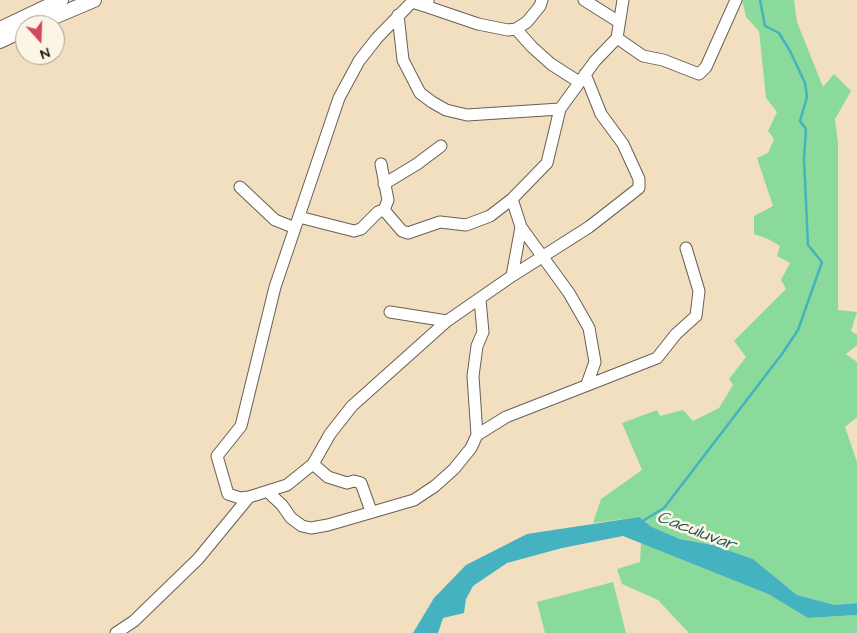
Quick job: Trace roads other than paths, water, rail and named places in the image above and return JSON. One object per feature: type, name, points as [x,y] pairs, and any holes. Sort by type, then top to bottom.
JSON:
[{"type":"main road","points":[[0,29],[61,0]]},
{"type":"main road","points":[[59,15],[94,0]]},
{"type":"main road","points":[[0,41],[15,34]]},
{"type":"street","points":[[516,29],[551,64],[582,78],[601,114],[623,144],[640,184],[622,202],[448,321],[352,406],[330,434],[313,464],[287,484],[249,497],[240,498],[228,494],[217,456],[241,426],[275,287],[339,98],[359,61],[398,15],[412,2],[428,3],[488,26],[508,30],[516,29],[527,22],[540,6],[542,0]]},
{"type":"street","points":[[584,0],[619,22]]},
{"type":"street","points":[[384,210],[402,231],[408,233],[440,222],[466,225],[490,216],[512,199],[547,164],[560,109],[582,78],[617,38],[623,0]]},
{"type":"street","points":[[617,38],[643,56],[663,60],[699,74],[706,67],[736,0]]},
{"type":"street","points":[[398,15],[403,60],[420,93],[432,102],[446,110],[467,115],[560,109]]},
{"type":"street","points":[[384,184],[417,164],[441,146]]},
{"type":"street","points":[[240,187],[274,220],[354,231],[361,229],[378,212],[384,210],[388,200],[381,164]]},
{"type":"street","points":[[512,199],[521,227],[544,257],[589,328],[595,350],[595,362],[587,384]]},
{"type":"street","points":[[512,276],[521,227]]},
{"type":"street","points":[[477,435],[506,417],[657,358],[676,334],[696,316],[699,291],[686,248]]},
{"type":"street","points":[[268,492],[282,505],[291,518],[302,526],[328,525],[414,500],[435,486],[454,469],[471,448],[477,435],[473,376],[477,346],[483,332],[480,300]]},
{"type":"street","points":[[390,312],[448,321]]},
{"type":"street","points":[[313,464],[328,477],[347,483],[354,481],[361,483],[371,511]]},
{"type":"street","points":[[116,633],[134,621],[198,559],[249,497]]},
{"type":"water","points":[[639,517],[652,527],[680,539],[713,545],[753,559],[797,595],[835,605],[857,603],[857,615],[808,618],[768,594],[623,536],[562,548],[507,563],[473,586],[466,599],[464,613],[443,618],[438,633],[413,633],[434,598],[466,565],[527,534]]},
{"type":"waterway","name":"Caculuvar","points":[[641,522],[664,508],[782,354],[798,330],[822,262],[808,245],[804,159],[806,129],[800,121],[807,97],[805,83],[779,33],[765,26],[760,0]]}]
